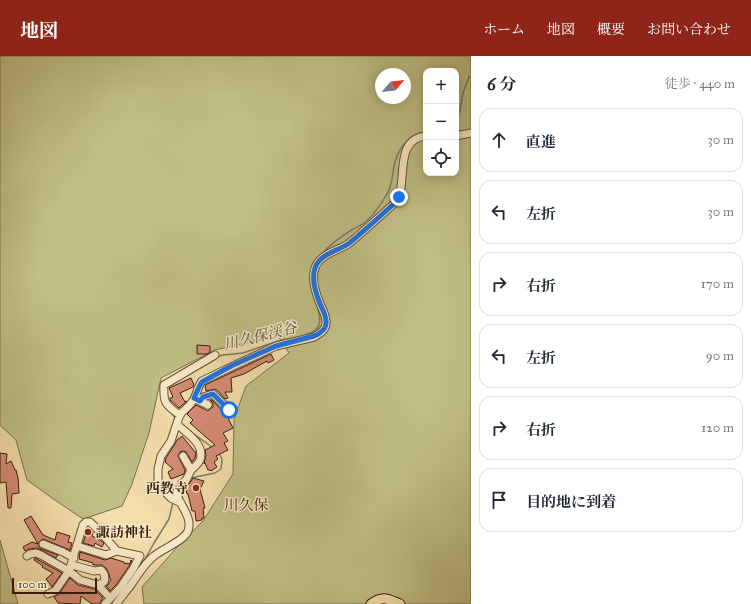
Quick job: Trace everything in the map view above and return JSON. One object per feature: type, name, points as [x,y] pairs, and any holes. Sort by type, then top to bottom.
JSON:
[{"type":"main road","points":[[371,604],[382,598],[387,598],[400,604]]},
{"type":"street","points":[[459,135],[471,133]]},
{"type":"street","points":[[197,399],[202,382],[231,366],[276,346],[320,334],[326,325],[326,320],[316,292],[314,276],[317,263],[323,257],[348,244],[397,201],[401,192],[404,158],[409,145],[417,138],[423,137]]},
{"type":"street","points":[[180,414],[166,404],[163,397],[164,385],[215,355]]},
{"type":"street","points":[[181,503],[171,498],[158,482],[158,469],[161,456],[171,441],[180,414],[192,402],[213,394],[229,410]]},
{"type":"street","points":[[197,399],[208,405]]},
{"type":"street","points":[[98,585],[107,601],[123,590],[144,565],[154,556],[176,543],[188,533],[190,523],[188,516],[178,498],[177,490],[185,481],[191,470],[200,461],[201,454],[200,447],[196,441],[177,423]]},
{"type":"street","points":[[183,456],[191,470]]},
{"type":"street","points":[[48,594],[55,591],[72,565],[83,525],[86,522],[90,522],[104,535],[117,551]]},
{"type":"street","points":[[27,556],[36,552],[72,565],[94,571],[101,570],[105,579],[104,582],[98,585],[80,580],[72,565],[63,552],[43,544]]},
{"type":"street","points":[[77,546],[106,555],[117,551],[140,556],[116,604]]},
{"type":"green space","points":[[0,56],[471,56],[471,604],[144,604],[142,587],[179,545],[203,521],[233,474],[234,419],[246,386],[289,353],[278,336],[215,350],[161,378],[149,433],[132,484],[122,506],[83,519],[27,480],[16,440],[0,425]]},
{"type":"green space","points":[[0,540],[18,604],[0,604]]},
{"type":"building","points":[[197,345],[210,346],[210,352],[207,354],[197,354]]},
{"type":"building","points":[[271,354],[274,360],[268,363],[267,361],[244,374],[231,378],[232,392],[225,392],[228,398],[225,399],[215,389],[206,391],[205,385]]},
{"type":"building","points":[[191,378],[194,385],[193,387],[180,393],[185,402],[187,401],[179,408],[170,400],[170,398],[173,397],[169,388]]},
{"type":"building","points":[[210,400],[212,400],[225,414],[229,415],[230,417],[228,418],[233,428],[223,433],[228,441],[224,443],[228,450],[216,456],[218,459],[214,462],[217,467],[211,471],[208,470],[205,463],[204,464],[206,455],[205,450],[215,445],[190,423],[193,420],[187,414],[196,405],[208,411],[213,407]]},
{"type":"building","points":[[182,436],[196,452],[195,458],[192,462],[186,452],[180,452],[178,456],[185,470],[184,474],[171,479],[168,472],[173,469],[165,462],[166,458],[177,440]]},
{"type":"building","points":[[0,453],[7,454],[6,464],[11,461],[18,478],[19,493],[12,494],[11,508],[8,508],[6,482],[0,483]]},
{"type":"building","points":[[193,478],[204,481],[200,489],[205,508],[203,508],[204,518],[196,521],[195,511],[192,511],[188,494],[184,488]]},
{"type":"building","points":[[31,516],[43,535],[55,540],[57,532],[70,536],[68,542],[72,543],[70,550],[43,539],[39,542],[39,547],[58,555],[56,558],[37,548],[25,551],[23,547],[32,542],[38,544],[24,520]]},
{"type":"building","points":[[87,530],[93,532],[92,536],[104,543],[102,547],[95,543],[94,546],[83,543]]},
{"type":"building","points":[[80,552],[105,560],[111,558],[124,562],[125,564],[130,564],[131,560],[132,561],[129,566],[116,585],[110,591],[106,586],[111,579],[106,568],[102,565],[93,565],[93,563],[79,559]]},
{"type":"building","points":[[35,558],[62,573],[52,587],[46,579],[53,573],[42,567],[43,566],[34,560]]},
{"type":"building","points":[[70,578],[78,585],[95,589],[103,598],[100,604],[92,604],[81,596],[80,604],[58,603],[54,597],[59,594]]},
{"type":"waterway","name":"川久保渓谷","points":[[459,113],[463,93],[469,77],[471,76]]},
{"type":"waterway","name":"川久保渓谷","points":[[322,254],[340,237],[363,224],[374,213],[390,189],[393,170],[399,151],[413,138]]},
{"type":"waterway","name":"川久保渓谷","points":[[303,336],[314,331],[319,325],[320,318],[317,305]]},
{"type":"waterway","name":"川久保渓谷","points":[[216,357],[243,353],[278,341],[294,338]]},
{"type":"waterway","name":"川久保渓谷","points":[[171,412],[176,419]]},
{"type":"waterway","name":"川久保渓谷","points":[[191,432],[212,447]]},
{"type":"waterway","name":"川久保渓谷","points":[[191,478],[215,473],[221,469],[222,459],[219,453]]},
{"type":"waterway","name":"川久保渓谷","points":[[142,564],[169,519],[173,502]]},
{"type":"waterway","name":"川久保渓谷","points":[[111,604],[114,601]]},
{"type":"place","name":"西教寺","points":[[196,488]]},
{"type":"place","name":"諏訪神社","points":[[88,532]]},
{"type":"district","name":"川久保","points":[[246,505]]},
{"type":"route","points":[[229,410],[213,394],[203,397],[200,401],[194,398],[202,382],[231,366],[276,346],[320,334],[326,325],[326,320],[314,283],[317,263],[323,257],[348,244],[357,237],[397,201],[399,197]]}]
